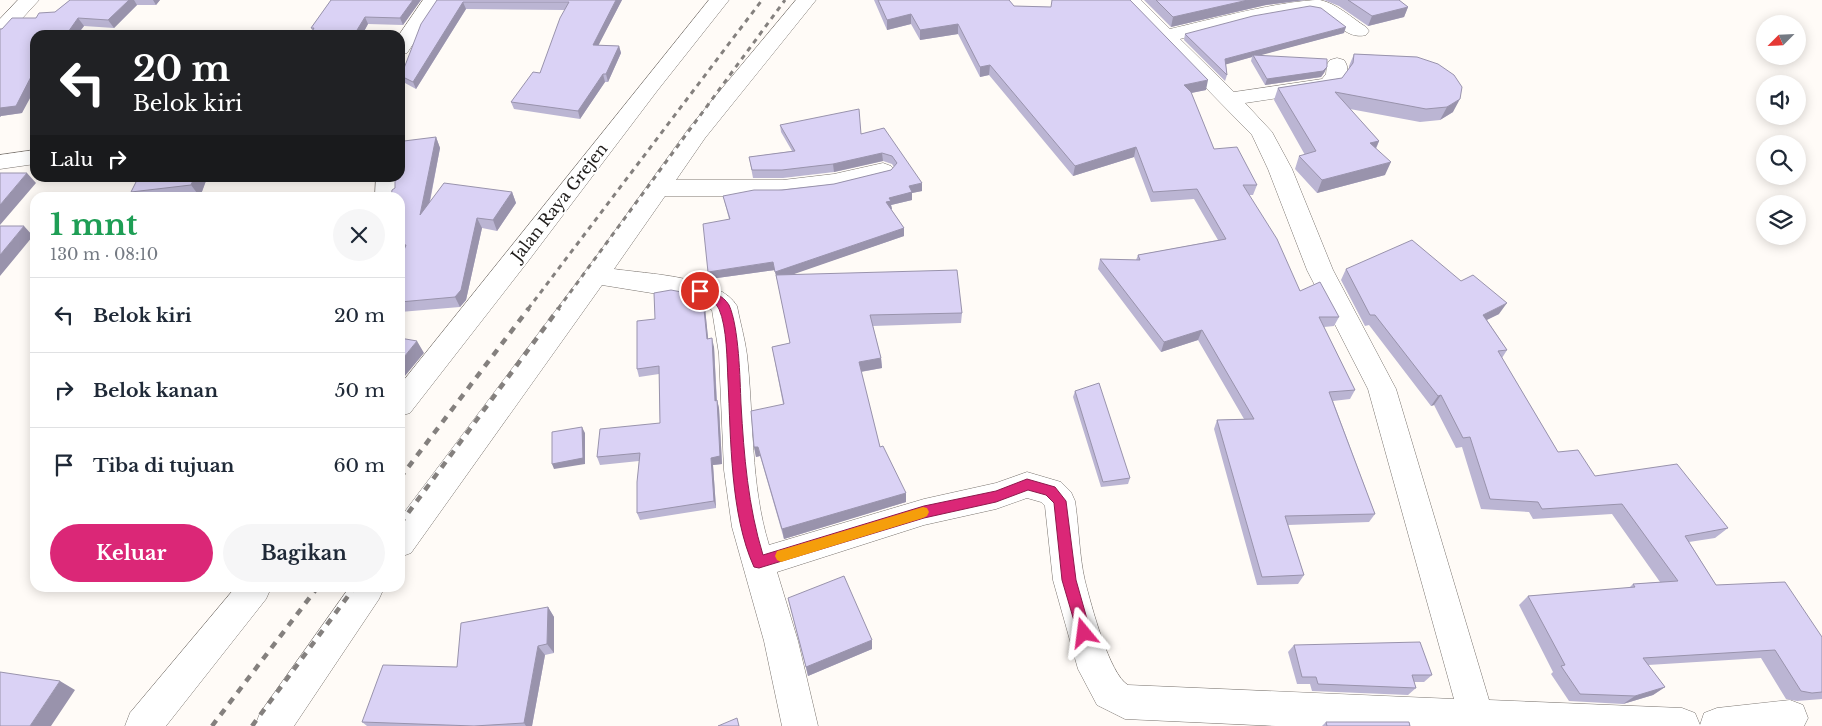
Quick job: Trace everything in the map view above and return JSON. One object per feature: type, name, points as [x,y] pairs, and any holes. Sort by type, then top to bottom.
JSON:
[{"type":"street","points":[[0,31],[29,0]]},
{"type":"street","points":[[405,42],[433,0]]},
{"type":"street","name":"Jalan Raya Grejen","points":[[405,399],[520,254],[649,86],[719,0]]},
{"type":"street","points":[[405,536],[697,133],[806,0]]},
{"type":"street","points":[[1130,0],[1261,132],[1280,169],[1320,270],[1382,389],[1478,722]]},
{"type":"street","points":[[1166,36],[1274,9],[1313,4],[1326,9],[1359,31]]},
{"type":"street","points":[[1230,99],[1329,84],[1337,75],[1337,64]]},
{"type":"street","points":[[0,162],[30,158]]},
{"type":"street","points":[[658,188],[783,188],[834,182],[883,171]]},
{"type":"street","points":[[596,275],[700,291],[717,299],[724,306],[732,354],[739,470],[748,527],[782,641],[800,726]]},
{"type":"street","points":[[759,562],[924,512],[996,496],[1027,484],[1050,491],[1060,501],[1069,580],[1095,669],[1109,693],[1125,702],[1478,722],[1682,726]]},
{"type":"street","points":[[143,726],[251,592]]},
{"type":"street","points":[[274,726],[365,592]]},
{"type":"street","points":[[1717,726],[1790,718]]},
{"type":"building","points":[[70,0],[129,0],[108,20],[78,18],[70,30],[30,30],[30,79],[16,106],[0,108],[0,29],[12,18],[36,18],[39,13],[55,12]]},
{"type":"building","points":[[331,0],[413,0],[400,18],[365,17],[357,30],[313,30],[314,28],[311,28]]},
{"type":"building","points":[[437,0],[616,0],[593,45],[619,46],[606,74],[603,74],[578,111],[511,102],[533,72],[540,73],[560,18],[569,2],[463,2],[413,82],[405,78],[405,66],[421,24]]},
{"type":"building","points":[[878,0],[1009,0],[1014,6],[1051,7],[1052,0],[1130,0],[1208,80],[1184,85],[1191,92],[1214,149],[1237,147],[1257,185],[1243,185],[1277,239],[1300,291],[1320,282],[1339,317],[1319,317],[1355,390],[1329,392],[1375,514],[1285,516],[1304,575],[1262,577],[1217,420],[1254,419],[1202,330],[1164,342],[1100,259],[1140,260],[1138,255],[1226,239],[1197,189],[1153,192],[1136,147],[1075,166],[990,65],[980,67],[958,24],[920,30],[911,14],[887,20]]},
{"type":"building","points":[[1156,0],[1248,0],[1173,17]]},
{"type":"building","points":[[1348,0],[1399,0],[1408,7],[1372,16]]},
{"type":"building","points":[[1310,6],[1321,8],[1346,27],[1225,59],[1227,75],[1185,34],[1253,16]]},
{"type":"building","points":[[1354,54],[1417,57],[1438,64],[1454,75],[1462,87],[1460,99],[1447,107],[1426,109],[1335,92],[1379,141],[1370,143],[1391,162],[1322,180],[1299,156],[1316,151],[1278,88],[1342,78],[1353,63]]},
{"type":"building","points":[[1253,55],[1327,59],[1327,67],[1323,71],[1267,79]]},
{"type":"building","points":[[859,109],[861,134],[884,128],[922,183],[909,186],[912,192],[889,198],[891,201],[886,202],[904,228],[775,272],[773,262],[708,272],[703,224],[730,219],[723,196],[754,190],[782,190],[834,184],[891,170],[897,163],[892,156],[882,153],[833,164],[782,170],[752,170],[749,157],[795,151],[780,125]]},
{"type":"building","points":[[436,137],[420,215],[444,183],[512,192],[493,220],[477,218],[461,290],[455,297],[405,302],[405,192],[392,192],[395,188],[395,182],[405,182],[405,141]]},
{"type":"building","points":[[0,173],[27,173],[0,205]]},
{"type":"building","points":[[136,182],[192,182],[191,185],[131,192]]},
{"type":"building","points":[[0,226],[24,226],[0,255]]},
{"type":"building","points":[[1412,240],[1461,281],[1473,275],[1507,303],[1483,315],[1507,350],[1498,351],[1558,452],[1578,450],[1595,476],[1677,464],[1728,528],[1685,536],[1716,585],[1785,582],[1822,637],[1822,692],[1801,691],[1775,650],[1643,658],[1665,687],[1635,696],[1580,694],[1561,666],[1565,665],[1528,596],[1635,587],[1633,584],[1678,581],[1622,504],[1542,509],[1538,502],[1490,499],[1470,437],[1463,438],[1441,395],[1438,396],[1375,315],[1370,315],[1346,269]]},
{"type":"building","points":[[957,270],[962,313],[870,315],[881,358],[859,362],[880,447],[883,446],[906,493],[782,529],[758,447],[754,447],[751,411],[784,404],[772,347],[790,343],[776,275]]},
{"type":"building","points":[[671,290],[692,294],[703,300],[707,339],[712,338],[720,456],[711,458],[714,501],[637,513],[637,482],[640,453],[597,457],[600,429],[660,423],[659,366],[637,369],[637,321],[655,319],[654,293]]},
{"type":"building","points":[[405,339],[417,341],[405,356]]},
{"type":"building","points":[[1099,383],[1130,478],[1103,482],[1075,391]]},
{"type":"building","points":[[582,427],[583,458],[552,464],[552,432]]},
{"type":"building","points":[[844,576],[872,640],[806,667],[788,598]]},
{"type":"building","points":[[548,607],[547,644],[538,646],[524,723],[474,726],[362,722],[383,665],[457,667],[461,623]]},
{"type":"building","points":[[1420,642],[1432,675],[1412,675],[1416,688],[1318,684],[1316,677],[1302,677],[1294,645]]},
{"type":"building","points":[[0,672],[60,681],[30,726],[0,726]]},
{"type":"building","points":[[737,718],[739,726],[718,726]]},
{"type":"building","points":[[1326,722],[1409,722],[1410,726],[1327,726]]},
{"type":"railway","points":[[528,309],[762,0]]},
{"type":"railway","points":[[558,309],[785,0]]},
{"type":"railway","points":[[405,471],[529,308]]},
{"type":"railway","points":[[405,517],[559,308]]},
{"type":"railway","points":[[212,726],[314,592]]},
{"type":"railway","points":[[252,726],[351,592]]},
{"type":"slow traffic","points":[[781,556],[923,512]]},
{"type":"route","points":[[700,291],[717,299],[724,306],[727,317],[732,354],[739,470],[748,527],[759,562],[924,512],[996,496],[1027,484],[1050,491],[1060,501],[1069,580],[1084,633]]}]
